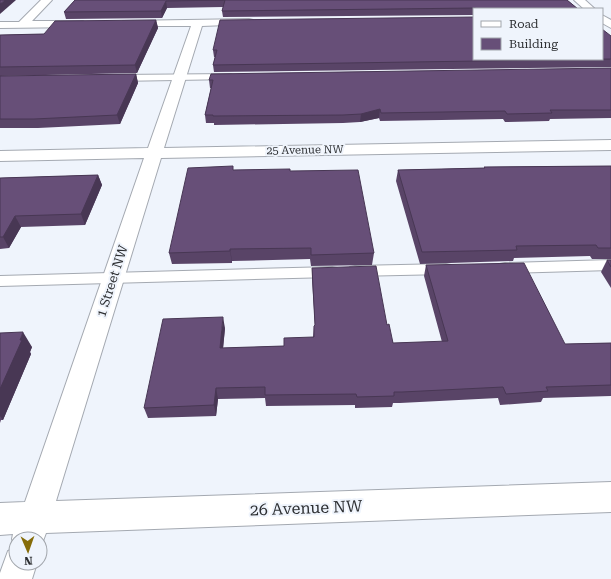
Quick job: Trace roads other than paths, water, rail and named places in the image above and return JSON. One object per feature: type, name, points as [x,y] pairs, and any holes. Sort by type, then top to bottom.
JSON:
[{"type":"street","points":[[22,25],[47,0]]},
{"type":"street","points":[[579,0],[589,8]]},
{"type":"street","points":[[603,19],[611,25]]},
{"type":"street","points":[[115,24],[260,22]]},
{"type":"street","name":"1 Street NW","points":[[31,528],[197,23]]},
{"type":"street","points":[[0,25],[92,24]]},
{"type":"street","name":"25 Avenue NW","points":[[0,156],[611,145]]},
{"type":"street","name":"26 Avenue NW","points":[[0,519],[31,528],[611,497]]},
{"type":"lane","points":[[108,79],[241,77]]},
{"type":"lane","points":[[491,268],[611,265]]},
{"type":"lane","points":[[0,281],[459,269]]}]
